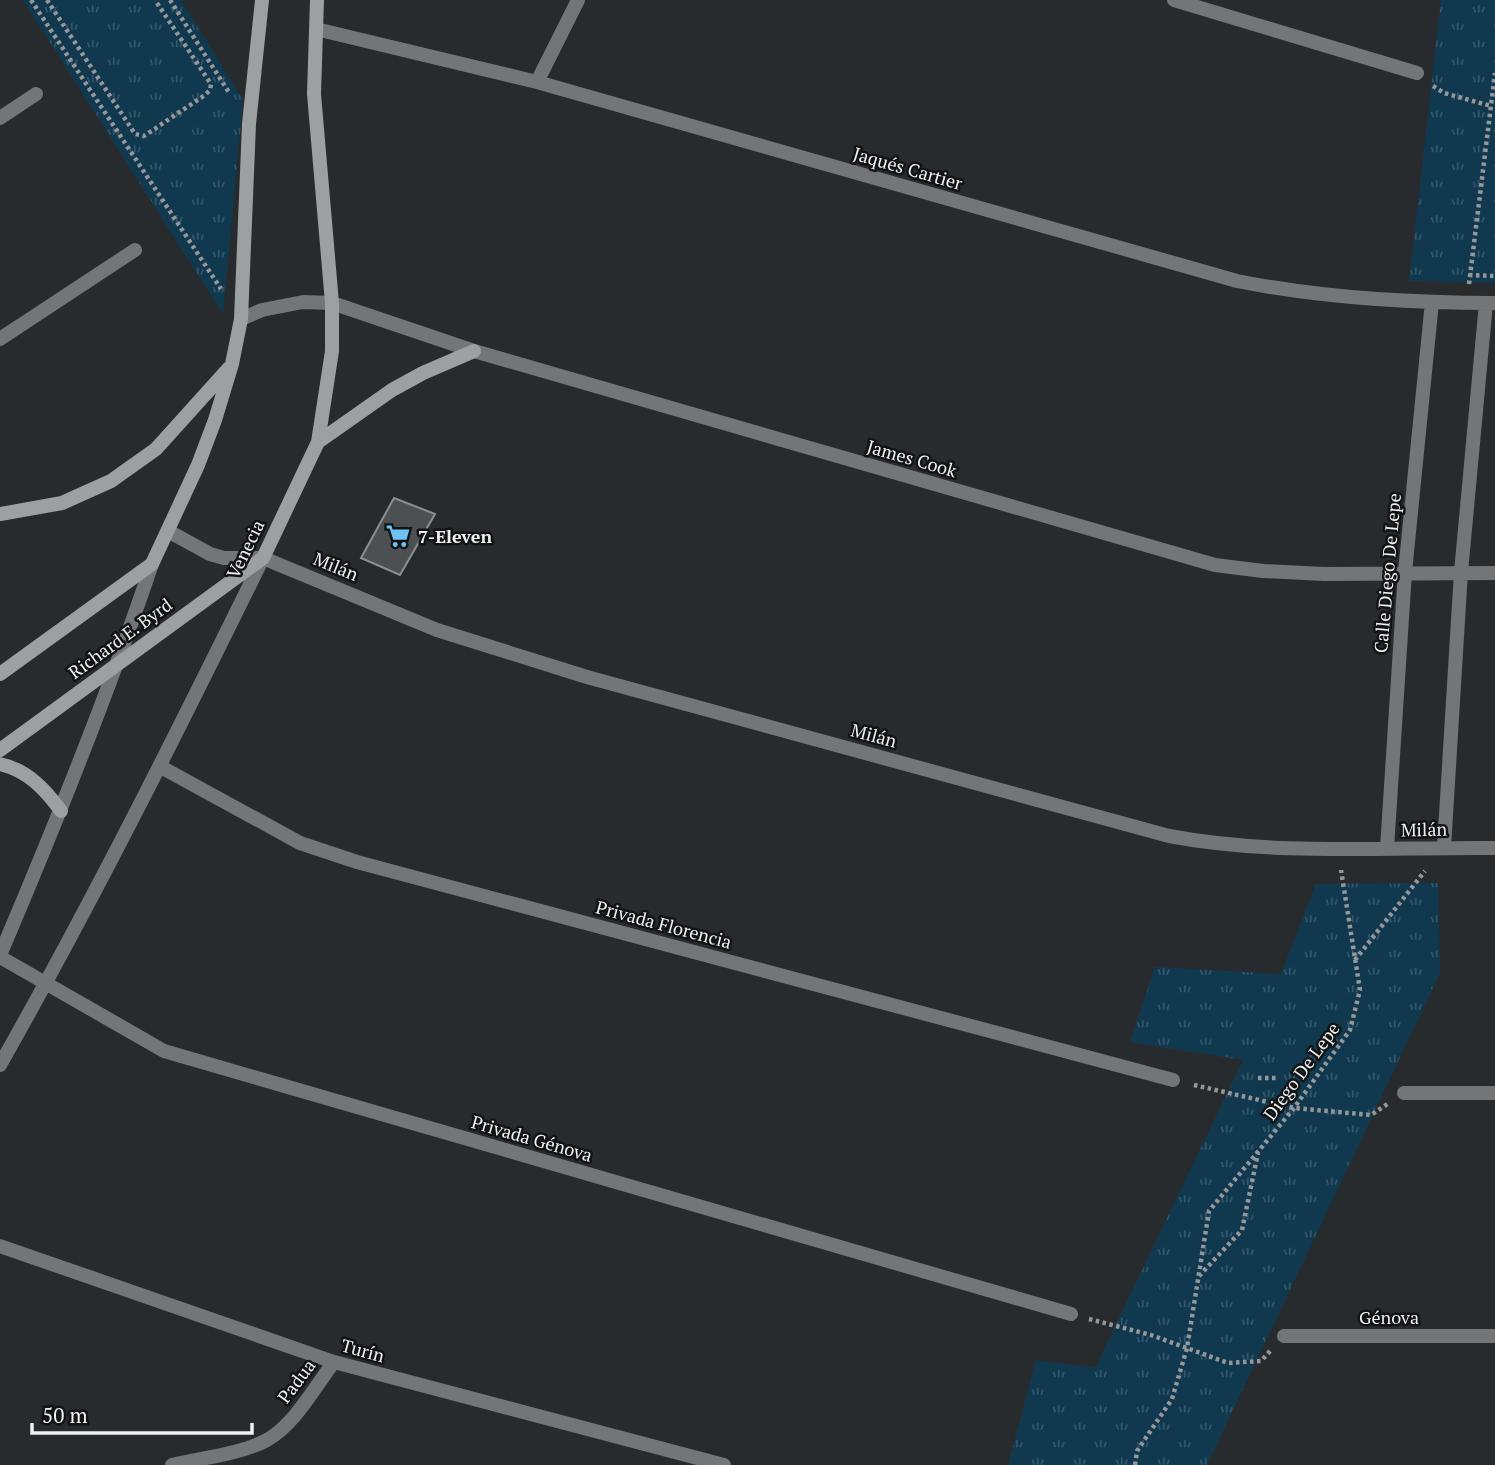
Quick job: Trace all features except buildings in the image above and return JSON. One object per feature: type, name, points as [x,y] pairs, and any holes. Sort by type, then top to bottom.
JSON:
[{"type":"street","points":[[0,956],[61,811],[118,663],[152,564],[211,431],[232,364],[241,320],[249,124],[262,0]]},
{"type":"street","name":"Venecia","points":[[0,1065],[47,983],[161,767],[318,442],[332,351],[332,303],[314,94],[317,0]]},
{"type":"street","points":[[537,82],[578,0]]},
{"type":"street","points":[[1174,0],[1417,73]]},
{"type":"street","name":"Jaqués Cartier","points":[[316,29],[537,82],[1237,281],[1287,291],[1345,298],[1490,303]]},
{"type":"street","points":[[0,118],[36,94]]},
{"type":"street","points":[[0,338],[135,250]]},
{"type":"street","name":"James Cook","points":[[241,320],[262,310],[303,302],[332,303],[474,351],[1215,565],[1324,574],[1495,573]]},
{"type":"street","name":"Calle Diego De Lepe","points":[[1387,848],[1405,572],[1432,302]]},
{"type":"street","points":[[1444,848],[1461,572],[1490,303]]},
{"type":"street","points":[[318,442],[392,390],[474,351]]},
{"type":"street","points":[[0,514],[62,503],[111,481],[156,449],[232,364]]},
{"type":"street","points":[[168,531],[210,554],[224,558],[263,558]]},
{"type":"street","name":"Richard E. Byrd","points":[[0,750],[263,558]]},
{"type":"street","name":"Milán","points":[[263,558],[437,630],[587,677],[1169,836],[1235,846],[1338,850],[1495,848]]},
{"type":"street","points":[[0,674],[152,564]]},
{"type":"street","points":[[0,764],[12,767],[31,778],[43,788],[61,811]]},
{"type":"street","name":"Privada Florencia","points":[[161,767],[300,843],[357,862],[1173,1080]]},
{"type":"street","name":"Privada Génova","points":[[0,956],[164,1051],[1071,1314]]},
{"type":"street","points":[[1404,1093],[1495,1093]]},
{"type":"street","name":"Turín","points":[[0,1246],[334,1362],[724,1465]]},
{"type":"street","name":"Génova","points":[[1284,1336],[1495,1336]]},
{"type":"street","name":"Padua","points":[[172,1465],[251,1447],[267,1440],[289,1421],[334,1362]]},
{"type":"path","points":[[47,0],[135,134],[139,136],[144,136],[205,95],[211,84],[155,0]]},
{"type":"path","points":[[170,0],[249,124]]},
{"type":"path","points":[[34,1],[241,320]]},
{"type":"path","points":[[1417,73],[1444,93],[1491,106]]},
{"type":"path","points":[[1495,73],[1469,275],[1495,276]]},
{"type":"path","points":[[1354,961],[1444,848]]},
{"type":"path","name":"Diego De Lepe","points":[[1135,1465],[1137,1451],[1172,1399],[1187,1348],[1209,1210],[1294,1108],[1350,1030],[1360,990],[1338,850]]},
{"type":"path","points":[[1258,1078],[1277,1078]]},
{"type":"path","points":[[1173,1080],[1294,1108],[1371,1115],[1404,1093]]},
{"type":"path","name":"Diego De Lepe","points":[[1198,1277],[1242,1230],[1258,1152]]},
{"type":"path","points":[[1071,1314],[1151,1335],[1228,1363],[1261,1361],[1284,1336]]},
{"type":"green space","points":[[23,0],[181,0],[243,100],[223,314]]},
{"type":"green space","points":[[1441,0],[1495,0],[1495,283],[1409,281]]},
{"type":"green space","points":[[1438,883],[1440,973],[1207,1465],[1008,1465],[1036,1360],[1095,1368],[1243,1060],[1130,1042],[1155,967],[1281,974],[1316,884]]},
{"type":"place","name":"7-Eleven","points":[[398,536]]}]
